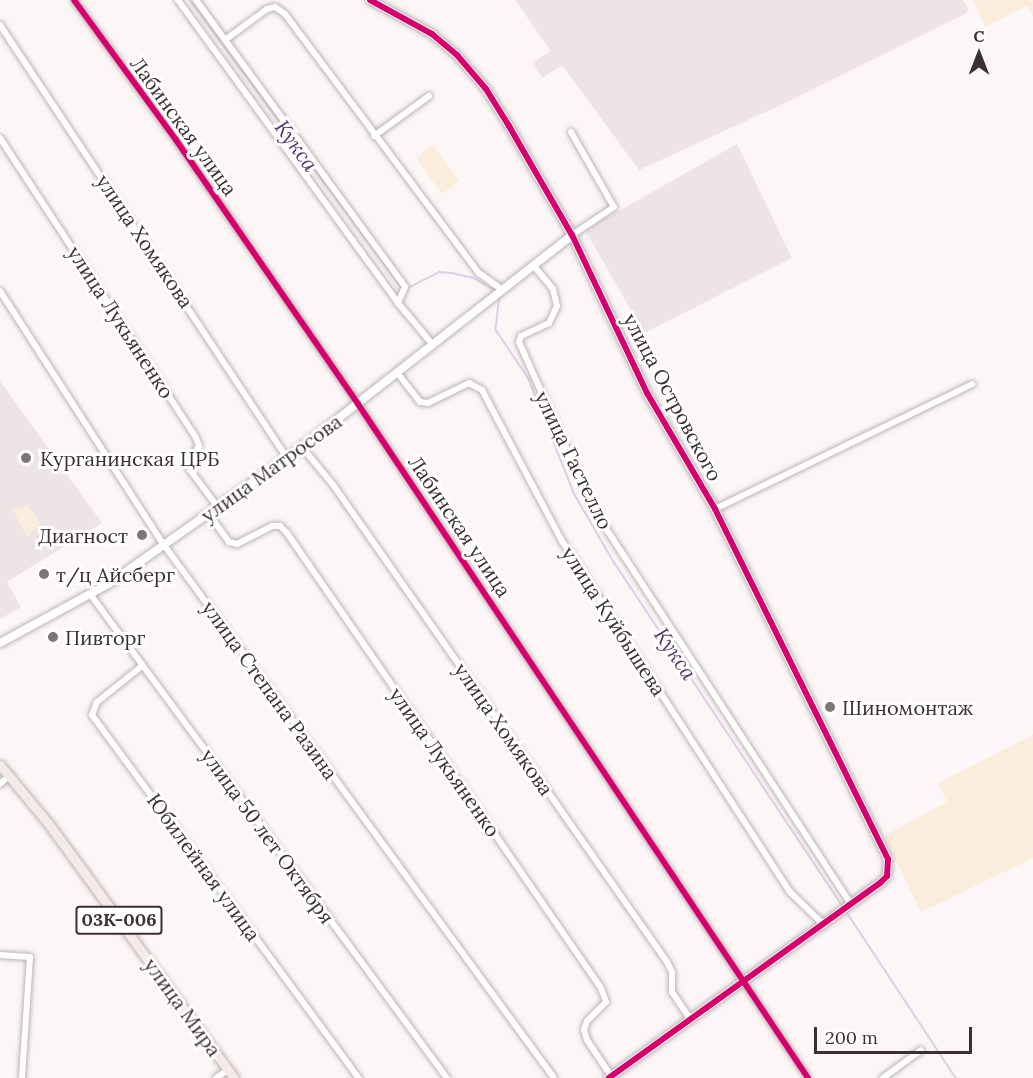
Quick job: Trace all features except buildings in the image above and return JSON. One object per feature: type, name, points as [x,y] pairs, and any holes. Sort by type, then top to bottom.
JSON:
[{"type":"main road","name":"улица Мира","points":[[0,765],[234,1078]]},
{"type":"street","name":"Лабинская улица","points":[[74,0],[176,140],[358,404],[808,1078]]},
{"type":"street","points":[[178,0],[398,303],[433,345]]},
{"type":"street","points":[[196,0],[405,287],[398,303]]},
{"type":"street","name":"улица Островского","points":[[370,0],[432,34],[473,72],[572,235],[647,393],[715,509],[888,859],[887,876],[848,904]]},
{"type":"street","points":[[225,40],[275,7],[479,273],[499,293]]},
{"type":"street","name":"улица Хомякова","points":[[0,25],[287,458]]},
{"type":"street","points":[[374,136],[429,96]]},
{"type":"street","name":"улица Матросова","points":[[0,643],[90,594],[287,458],[399,375],[433,345],[572,235],[614,207],[571,132]]},
{"type":"street","name":"улица Лукьяненко","points":[[0,138],[196,438],[199,446],[189,462],[190,470],[217,506]]},
{"type":"street","name":"улица Гастелло","points":[[533,265],[553,289],[557,306],[549,323],[521,336],[519,342],[594,510],[848,904]]},
{"type":"street","name":"улица Степана Разина","points":[[0,291],[164,545],[554,1078]]},
{"type":"street","name":"улица Куйбышева","points":[[399,375],[420,402],[429,403],[469,383],[482,390],[562,541],[789,891],[824,925]]},
{"type":"street","name":"улица Островского","points":[[715,509],[972,384]]},
{"type":"street","name":"улица Хомякова","points":[[302,447],[334,486],[667,962],[672,972],[672,992],[689,1017]]},
{"type":"street","name":"улица Лукьяненко","points":[[208,513],[229,542],[237,544],[272,526],[280,526],[287,533],[601,988],[606,1002],[587,1021],[584,1030],[587,1040],[610,1077]]},
{"type":"street","name":"улица 50 лет Октября","points":[[90,594],[447,1078]]},
{"type":"street","name":"Юбилейная улица","points":[[142,666],[97,702],[92,715],[359,1078]]},
{"type":"street","points":[[0,784],[9,776]]},
{"type":"street","points":[[610,1077],[741,980],[824,925],[836,912],[848,904]]},
{"type":"street","points":[[0,956],[30,957],[22,1078]]},
{"type":"street","points":[[883,1078],[921,1050]]},
{"type":"street","points":[[216,1078],[228,1070]]},
{"type":"shaded area","points":[[515,0],[963,0],[968,8],[967,13],[781,105],[639,170],[562,65],[542,78],[533,62],[551,51]]},
{"type":"shaded area","points":[[973,0],[1033,0],[1033,17],[1028,5],[985,27]]},
{"type":"shaded area","points":[[737,144],[792,258],[644,333],[585,230]]},
{"type":"shaded area","points":[[433,145],[459,181],[442,194],[416,158]]},
{"type":"shaded area","name":"Курганинская ЦРБ","points":[[0,381],[102,523],[7,582],[21,607],[0,619]]},
{"type":"shaded area","points":[[28,505],[40,523],[28,537],[13,510]]},
{"type":"shaded area","points":[[1033,735],[1033,858],[921,912],[884,836],[947,802],[938,783]]},
{"type":"waterway","name":"Кукса","points":[[190,0],[403,289]]},
{"type":"waterway","name":"Кукса","points":[[408,288],[439,272],[474,278],[494,290]]},
{"type":"waterway","name":"Кукса","points":[[500,296],[496,330],[529,379],[575,495],[614,562],[843,907]]},
{"type":"waterway","name":"Кукса","points":[[846,911],[956,1078]]},
{"type":"cycle path","points":[[74,0],[176,140],[358,404],[808,1078]]},
{"type":"cycle path","points":[[370,0],[432,34],[457,55],[486,89],[509,126],[572,235],[647,393],[715,509],[888,859],[887,876],[880,883],[609,1078]]},
{"type":"place","name":"Курганинская ЦРБ","points":[[26,458]]},
{"type":"place","name":"Диагност","points":[[142,535]]},
{"type":"place","name":"т/ц Айсберг","points":[[44,574]]},
{"type":"place","name":"Пивторг","points":[[53,637]]},
{"type":"place","name":"Шиномонтаж","points":[[830,707]]}]
